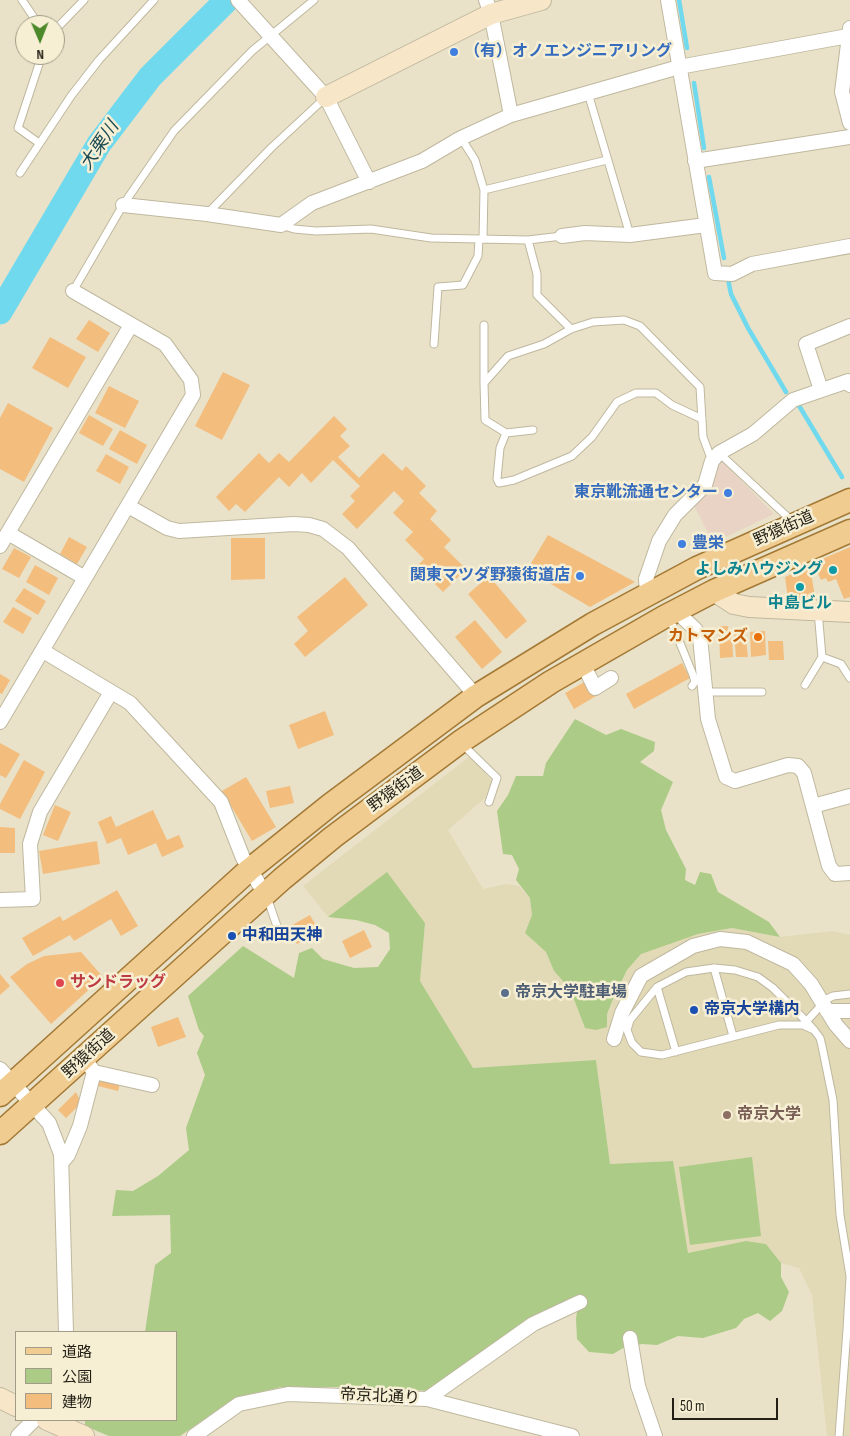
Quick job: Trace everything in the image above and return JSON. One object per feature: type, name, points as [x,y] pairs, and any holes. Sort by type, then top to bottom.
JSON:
[{"type":"main road","name":"野猿街道","points":[[4,1083],[249,870],[330,805],[476,696],[544,653],[697,568],[850,500]]},
{"type":"main road","name":"野猿街道","points":[[0,1133],[31,1104],[89,1065],[265,894],[339,832],[460,742],[551,682],[670,614],[714,591],[850,531]]},
{"type":"main road","points":[[774,533],[769,543],[772,550],[777,555],[788,558]]},
{"type":"main road","points":[[697,568],[714,591]]},
{"type":"street","points":[[238,0],[326,97],[369,182]]},
{"type":"street","points":[[326,97],[488,7],[541,0]]},
{"type":"street","points":[[668,0],[715,273],[732,274],[752,264],[850,246]]},
{"type":"street","points":[[488,7],[511,115]]},
{"type":"street","points":[[123,205],[207,214],[281,225],[312,203],[422,161],[461,138],[511,115],[679,68],[849,32],[846,92],[850,124]]},
{"type":"street","points":[[695,162],[850,137]]},
{"type":"street","points":[[562,236],[584,233],[630,235],[706,225]]},
{"type":"street","points":[[0,722],[193,395],[191,380],[165,344],[73,291]]},
{"type":"street","points":[[0,546],[131,325]]},
{"type":"street","points":[[821,390],[806,344],[850,326]]},
{"type":"street","points":[[647,595],[646,579],[659,541],[676,515],[705,486],[716,457],[753,434],[793,400],[848,381],[850,385]]},
{"type":"street","points":[[128,506],[167,528],[179,531],[294,524],[309,525],[323,529],[348,548],[476,696]]},
{"type":"street","points":[[8,533],[85,578]]},
{"type":"street","points":[[714,591],[734,604],[850,612]]},
{"type":"street","points":[[670,614],[700,637],[711,730],[726,777],[735,781],[788,765],[798,766],[804,773],[829,866],[835,874],[850,873]]},
{"type":"street","points":[[43,651],[130,704],[221,802],[249,870],[265,894]]},
{"type":"street","points":[[588,674],[595,688],[611,678]]},
{"type":"street","points":[[0,900],[33,899],[30,844],[40,812],[111,692]]},
{"type":"street","points":[[813,806],[850,796]]},
{"type":"street","points":[[614,1039],[622,1013],[641,976],[693,946],[720,939],[747,942],[793,964],[811,984],[824,1007],[843,1025],[850,1041]]},
{"type":"street","points":[[824,1007],[850,1011]]},
{"type":"street","points":[[62,1162],[68,1155],[80,1126],[89,1065],[152,1084]]},
{"type":"street","points":[[4,1083],[31,1104],[48,1123],[53,1132],[62,1162],[66,1331]]},
{"type":"street","points":[[427,1399],[533,1324],[580,1302]]},
{"type":"street","points":[[630,1338],[638,1386],[655,1436]]},
{"type":"street","name":"帝京北通り","points":[[194,1436],[239,1404],[288,1394],[427,1399],[572,1436]]},
{"type":"street","points":[[0,1398],[15,1406]]},
{"type":"street","points":[[18,1436],[33,1421]]},
{"type":"street","points":[[51,1421],[78,1430]]},
{"type":"lane","points":[[22,0],[32,15]]},
{"type":"lane","points":[[65,20],[84,0]]},
{"type":"lane","points":[[20,173],[71,96],[99,60],[154,0]]},
{"type":"lane","points":[[73,291],[123,205],[174,131],[266,30],[314,0]]},
{"type":"lane","points":[[39,65],[18,128],[39,142]]},
{"type":"lane","points":[[588,93],[630,235]]},
{"type":"lane","points":[[207,214],[271,148],[326,97]]},
{"type":"lane","points":[[434,344],[438,287],[463,285],[478,256],[481,239],[484,190],[475,160],[461,138]]},
{"type":"lane","points":[[484,190],[607,160]]},
{"type":"lane","points":[[281,225],[294,229],[316,231],[371,229],[431,238],[528,240],[562,236]]},
{"type":"lane","points":[[528,240],[537,274],[537,295],[571,329]]},
{"type":"lane","points":[[484,384],[508,356],[544,344],[571,329],[608,319],[624,320],[640,326],[700,386],[703,437],[716,457],[795,524]]},
{"type":"lane","points":[[484,325],[485,420],[506,433],[532,430]]},
{"type":"lane","points":[[506,433],[500,448],[497,479],[499,483],[514,480],[572,456],[592,437],[617,402],[636,393],[656,393],[672,405],[702,419]]},
{"type":"lane","points":[[805,685],[822,657],[818,611]]},
{"type":"lane","points":[[670,614],[673,626],[694,676],[692,686]]},
{"type":"lane","points":[[822,657],[841,664],[850,678]]},
{"type":"lane","points":[[705,692],[762,692]]},
{"type":"lane","points":[[460,742],[498,778],[489,802]]},
{"type":"lane","points":[[265,894],[272,907],[280,935]]},
{"type":"lane","points":[[714,968],[733,1036]]},
{"type":"lane","points":[[839,1436],[848,1333],[850,1276],[840,1215],[833,1100],[822,1046],[814,1030],[805,1023],[786,1000],[758,977],[735,970],[714,968],[686,972],[657,987],[630,1020],[627,1030],[632,1043],[641,1052],[662,1055],[779,1025],[805,1023],[824,1007],[833,996],[850,994]]},
{"type":"lane","points":[[657,987],[676,1052]]},
{"type":"shaded area","name":"東京靴流通センター","points":[[720,459],[774,514],[713,543],[693,503]]},
{"type":"shaded area","name":"帝京大学","points":[[470,756],[492,781],[485,798],[448,830],[483,889],[506,884],[519,886],[530,898],[532,915],[525,933],[546,952],[554,971],[570,989],[585,1028],[607,1014],[627,970],[641,954],[667,943],[698,934],[732,928],[780,937],[833,931],[850,935],[850,1436],[827,1436],[812,1295],[799,1268],[781,1263],[766,1244],[747,1241],[688,1253],[672,1161],[610,1164],[596,1060],[473,1069],[420,981],[425,923],[387,873],[328,917],[303,886]]},
{"type":"green space","points":[[575,719],[606,735],[621,729],[655,742],[654,751],[640,762],[673,782],[661,810],[666,830],[686,869],[685,880],[695,885],[700,872],[711,874],[718,892],[769,922],[780,937],[732,928],[698,934],[641,954],[627,970],[614,997],[607,1014],[607,1027],[596,1030],[585,1028],[570,989],[554,971],[546,952],[525,933],[532,915],[530,898],[516,880],[519,869],[512,855],[503,854],[497,811],[508,795],[516,776],[543,776],[546,763]]},
{"type":"green space","points":[[387,872],[425,923],[420,981],[473,1068],[596,1060],[610,1164],[673,1161],[688,1253],[746,1241],[766,1244],[781,1263],[781,1277],[789,1292],[782,1311],[770,1321],[758,1313],[744,1319],[736,1328],[703,1338],[678,1336],[657,1345],[642,1344],[623,1348],[613,1354],[589,1352],[577,1339],[576,1319],[579,1298],[431,1391],[354,1387],[281,1387],[235,1398],[180,1436],[109,1436],[85,1426],[85,1421],[178,1421],[178,1331],[145,1331],[155,1265],[171,1253],[170,1215],[112,1216],[116,1190],[133,1191],[158,1176],[189,1150],[186,1128],[205,1075],[197,1053],[204,1036],[199,1030],[188,996],[243,946],[294,978],[299,953],[312,948],[323,959],[354,968],[378,967],[390,949],[389,933],[375,925],[356,920],[328,917]]},
{"type":"green space","points":[[752,1157],[761,1236],[690,1245],[679,1167]]},
{"type":"building","points":[[89,320],[110,333],[98,352],[76,339]]},
{"type":"building","points":[[50,337],[86,357],[68,388],[32,368]]},
{"type":"building","points":[[223,372],[250,385],[222,440],[195,426]]},
{"type":"building","points":[[109,386],[139,401],[125,428],[95,413]]},
{"type":"building","points":[[8,403],[53,428],[24,482],[0,469],[0,418]]},
{"type":"building","points":[[89,415],[113,429],[103,446],[79,433]]},
{"type":"building","points":[[334,416],[347,429],[340,436],[350,446],[338,457],[359,478],[383,453],[402,471],[406,466],[426,486],[419,493],[437,511],[430,519],[451,540],[444,547],[466,569],[443,592],[417,566],[424,559],[405,540],[413,532],[393,513],[404,501],[394,491],[357,529],[342,514],[355,501],[350,496],[360,486],[333,460],[311,483],[302,473],[289,487],[279,477],[245,512],[236,504],[229,511],[216,497],[259,453],[269,463],[279,453],[289,462]]},
{"type":"building","points":[[120,430],[147,445],[137,464],[109,449]]},
{"type":"building","points":[[106,454],[129,467],[120,484],[96,471]]},
{"type":"building","name":"関東マツダ野猿街道店","points":[[548,535],[635,582],[590,607],[527,570]]},
{"type":"building","points":[[69,537],[87,547],[77,564],[60,554]]},
{"type":"building","points":[[231,538],[265,538],[265,579],[231,580]]},
{"type":"building","name":"よしみハウジング","points":[[850,547],[850,597],[844,599],[836,579],[828,582],[826,578],[821,580],[813,563]]},
{"type":"building","points":[[14,548],[31,557],[19,578],[2,569]]},
{"type":"building","points":[[35,565],[58,578],[49,595],[26,582]]},
{"type":"building","name":"中島ビル","points":[[810,566],[815,597],[788,599],[785,577]]},
{"type":"building","points":[[489,576],[527,621],[506,639],[468,594]]},
{"type":"building","points":[[345,577],[368,605],[305,657],[294,644],[308,631],[297,617]]},
{"type":"building","points":[[24,588],[46,601],[38,615],[15,601]]},
{"type":"building","points":[[13,607],[32,618],[23,634],[3,622]]},
{"type":"building","points":[[475,620],[502,652],[482,669],[455,637]]},
{"type":"building","points":[[719,626],[728,626],[729,637],[732,637],[733,657],[720,658]]},
{"type":"building","points":[[765,631],[766,655],[751,657],[750,632]]},
{"type":"building","points":[[745,632],[748,657],[736,657],[734,633]]},
{"type":"building","points":[[768,641],[783,641],[784,660],[769,660]]},
{"type":"building","points":[[682,663],[690,678],[634,709],[626,694]]},
{"type":"building","points":[[0,674],[10,680],[2,694],[0,693]]},
{"type":"building","points":[[588,680],[596,696],[574,709],[565,693]]},
{"type":"building","points":[[325,711],[334,735],[298,749],[289,725]]},
{"type":"building","points":[[0,743],[20,754],[6,778],[0,775]]},
{"type":"building","points":[[24,760],[45,772],[20,819],[0,809],[0,804]]},
{"type":"building","points":[[246,777],[276,827],[252,841],[222,791]]},
{"type":"building","points":[[290,786],[294,803],[270,808],[266,791]]},
{"type":"building","points":[[55,805],[71,812],[58,841],[43,835]]},
{"type":"building","points":[[153,810],[167,840],[179,835],[184,847],[162,857],[156,843],[128,855],[121,838],[107,844],[98,822],[111,816],[116,827]]},
{"type":"building","points":[[0,827],[15,828],[15,853],[0,853]]},
{"type":"building","points":[[97,841],[100,864],[43,874],[39,851]]},
{"type":"building","points":[[117,890],[138,926],[121,936],[111,919],[74,941],[70,935],[33,956],[22,938],[60,916],[63,921]]},
{"type":"building","points":[[310,915],[319,931],[297,944],[287,928]]},
{"type":"building","points":[[364,930],[372,947],[350,958],[342,941]]},
{"type":"building","points":[[81,952],[103,977],[51,1024],[10,977],[27,964],[44,956]]},
{"type":"building","points":[[0,974],[10,986],[0,995]]},
{"type":"building","points":[[178,1017],[186,1037],[158,1047],[151,1027]]},
{"type":"building","points":[[101,1075],[121,1080],[118,1091],[98,1086]]},
{"type":"building","points":[[76,1092],[81,1103],[66,1118],[58,1110]]},
{"type":"waterway","name":"大栗川","points":[[0,312],[99,144],[150,77],[227,0]]},
{"type":"waterway","points":[[679,0],[687,48]]},
{"type":"waterway","points":[[694,83],[704,148]]},
{"type":"waterway","points":[[709,177],[724,258]]},
{"type":"waterway","points":[[728,279],[731,294],[748,328],[786,392]]},
{"type":"waterway","points":[[798,404],[842,477]]},
{"type":"place","name":"（有）オノエンジニアリング","points":[[454,52]]},
{"type":"place","name":"東京靴流通センター","points":[[728,493]]},
{"type":"place","name":"豊栄","points":[[682,544]]},
{"type":"place","name":"よしみハウジング","points":[[833,570]]},
{"type":"place","name":"関東マツダ野猿街道店","points":[[580,576]]},
{"type":"place","name":"中島ビル","points":[[800,587]]},
{"type":"place","name":"カトマンズ","points":[[758,637]]},
{"type":"place","name":"中和田天神","points":[[232,936]]},
{"type":"place","name":"サンドラッグ","points":[[60,983]]},
{"type":"place","name":"帝京大学駐車場","points":[[505,993]]},
{"type":"place","name":"帝京大学構内","points":[[694,1010]]},
{"type":"place","name":"帝京大学","points":[[727,1115]]}]
